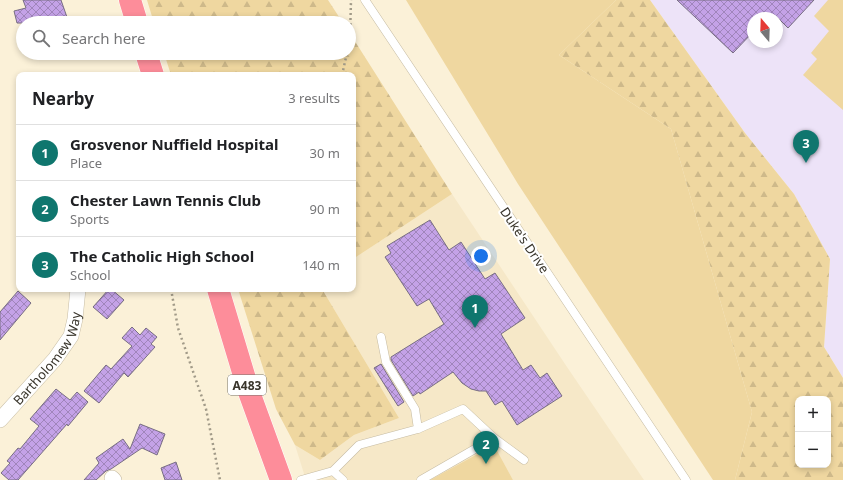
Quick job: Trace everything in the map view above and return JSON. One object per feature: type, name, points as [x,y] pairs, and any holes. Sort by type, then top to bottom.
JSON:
[{"type":"highway","points":[[130,0],[135,16]]},
{"type":"highway","points":[[148,60],[152,72]]},
{"type":"highway","name":"A483","points":[[219,292],[249,392],[281,480]]},
{"type":"street","name":"Bartholomew Way","points":[[0,420],[55,359],[71,336],[75,319],[78,292]]},
{"type":"lane","name":"Duke's Drive","points":[[365,0],[686,480]]},
{"type":"lane","points":[[381,337],[386,362],[415,409],[418,429]]},
{"type":"lane","points":[[301,480],[332,471],[359,445],[418,429],[463,409],[494,438],[524,460]]},
{"type":"lane","points":[[421,480],[494,438]]},
{"type":"lane","points":[[332,471],[343,480]]},
{"type":"path","points":[[351,0],[351,16]]},
{"type":"path","points":[[343,72],[345,60]]},
{"type":"path","points":[[172,292],[178,328],[206,409],[220,480]]},
{"type":"shaded area","points":[[650,0],[843,0],[843,378],[824,347],[830,259],[794,194],[745,133]]},
{"type":"shaded area","points":[[452,194],[644,480],[513,480],[494,445],[430,480],[306,480],[295,445],[320,460],[354,435],[399,418],[324,292],[356,292],[356,257]]},
{"type":"green space","points":[[147,0],[328,0],[338,16],[152,16]]},
{"type":"green space","points":[[406,0],[616,0],[559,55],[671,129],[752,412],[735,480],[713,480],[518,184]]},
{"type":"green space","points":[[616,0],[650,0],[745,133],[794,194],[830,259],[824,347],[843,378],[843,480],[735,480],[752,412],[671,129],[559,55]]},
{"type":"green space","points":[[828,0],[843,0],[843,110],[803,75],[817,59],[811,53],[829,31],[814,16]]},
{"type":"green space","points":[[356,43],[452,194],[356,257],[356,72],[170,72],[166,60],[356,60]]},
{"type":"green space","points":[[239,292],[324,292],[399,418],[354,435],[320,460],[295,445],[276,409]]},
{"type":"green space","points":[[494,445],[513,480],[430,480]]},
{"type":"building","points":[[23,0],[61,0],[67,16],[16,16],[16,19],[14,11],[26,8]]},
{"type":"building","points":[[677,0],[814,0],[788,28],[783,23],[783,12],[747,12],[747,38],[733,53]]},
{"type":"building","points":[[430,220],[449,250],[461,242],[485,279],[495,273],[525,318],[501,334],[523,370],[531,365],[540,378],[547,373],[562,396],[517,425],[502,401],[495,405],[486,391],[471,389],[462,383],[453,372],[420,394],[419,392],[413,396],[391,360],[391,357],[444,324],[429,299],[417,306],[385,257],[391,253],[387,246]]},
{"type":"building","points":[[17,292],[19,292],[31,303],[0,340],[0,312]]},
{"type":"building","points":[[106,292],[115,292],[124,300],[107,319],[93,307]]},
{"type":"building","points":[[132,327],[140,335],[146,328],[157,337],[151,344],[155,347],[128,377],[124,373],[99,403],[84,391],[106,365],[111,369],[132,346],[122,338]]},
{"type":"building","points":[[381,364],[404,402],[398,406],[374,368]]},
{"type":"building","points":[[56,389],[70,400],[77,392],[88,402],[18,480],[9,480],[1,473],[10,463],[7,461],[18,448],[20,449],[39,426],[30,419]]},
{"type":"building","points":[[140,424],[165,434],[157,455],[142,448],[106,471],[96,480],[84,480],[99,463],[96,458],[123,439],[130,449]]},
{"type":"building","points":[[176,462],[182,480],[165,480],[161,468]]},
{"type":"place","name":"The Catholic High School","points":[[806,163]]},
{"type":"place","name":"Grosvenor Nuffield Hospital","points":[[475,328]]},
{"type":"place","name":"Chester Lawn Tennis Club","points":[[486,464]]}]
